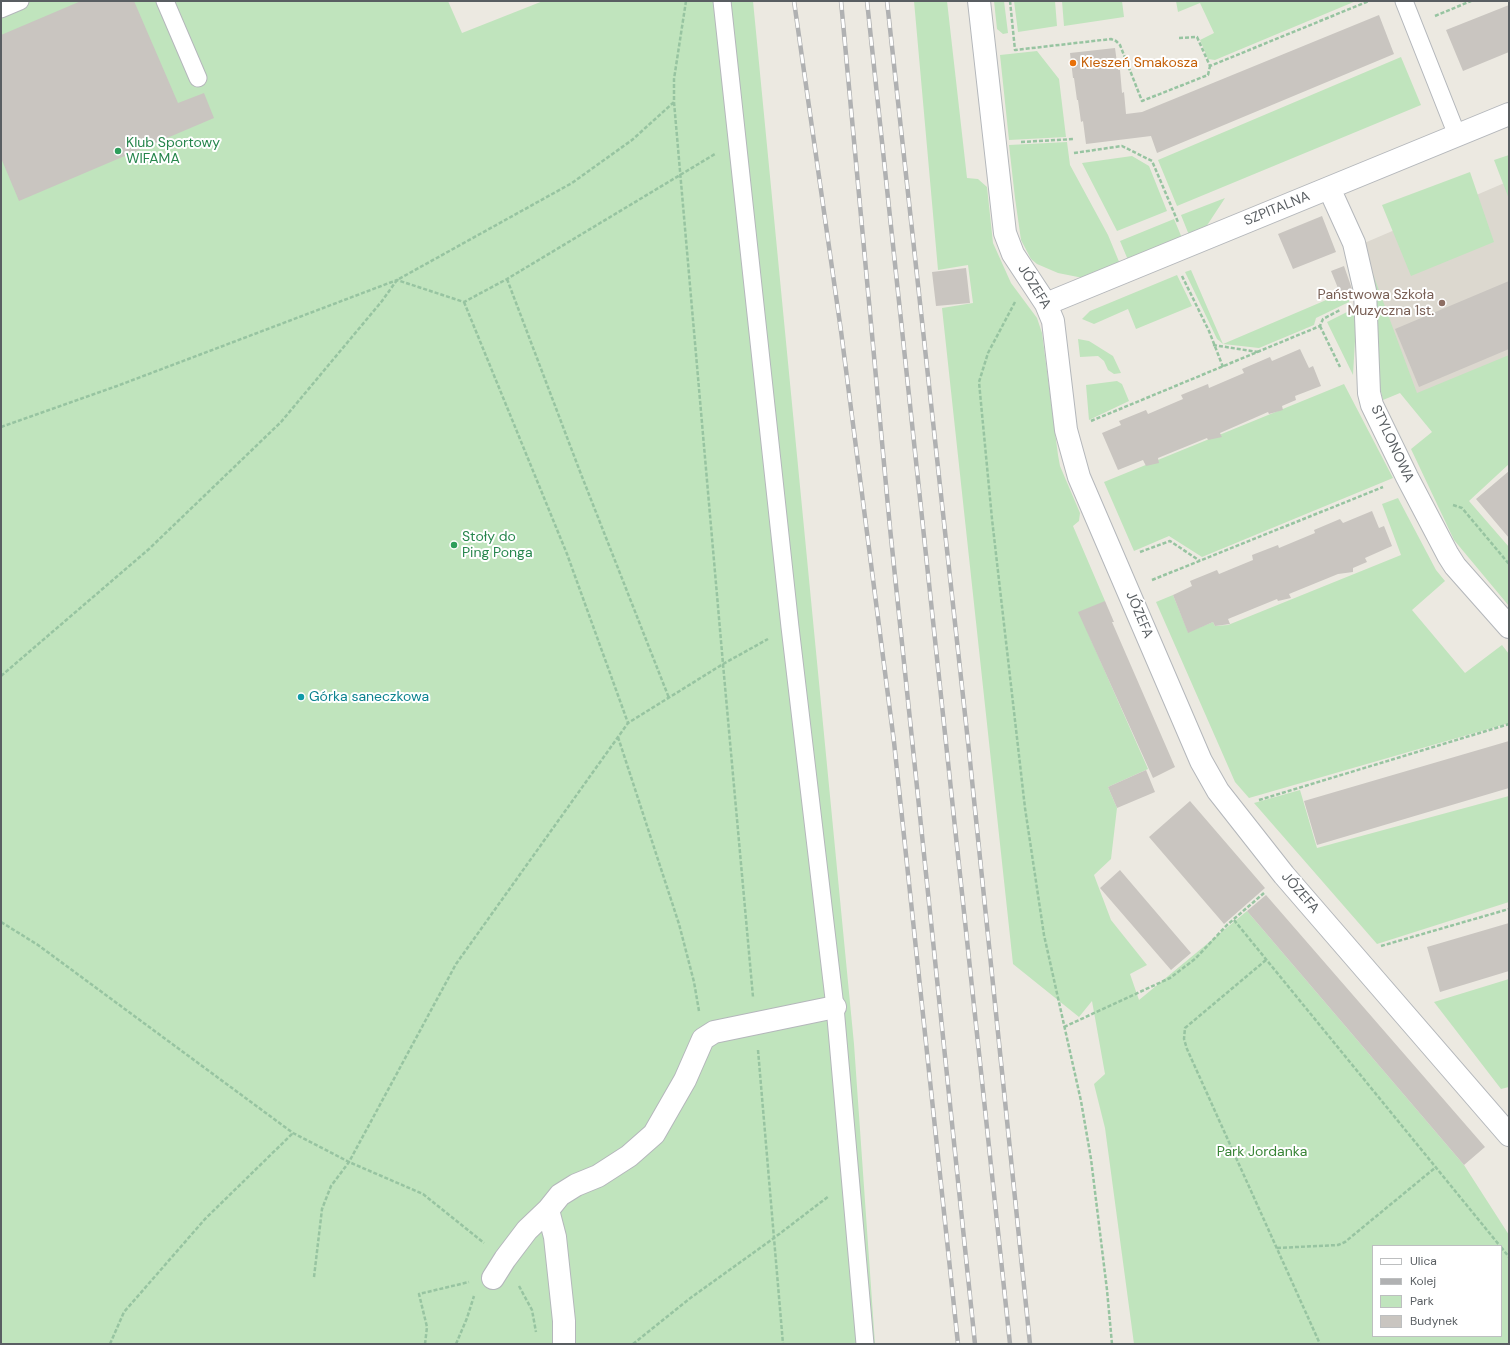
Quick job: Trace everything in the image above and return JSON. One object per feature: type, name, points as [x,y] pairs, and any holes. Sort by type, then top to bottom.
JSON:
[{"type":"street","name":"JÓZEFA","points":[[980,1],[1005,233],[1013,254],[1050,311],[1055,328],[1066,430],[1079,477],[1207,773],[1218,791],[1284,875],[1509,1135]]},
{"type":"street","name":"SZPITALNA","points":[[1046,304],[1509,114]]},
{"type":"street","name":"STYLONOWA","points":[[1329,188],[1354,243],[1365,291],[1369,393],[1371,399],[1407,477],[1448,556],[1455,566],[1509,627]]},
{"type":"street","points":[[493,1278],[527,1230],[548,1210],[560,1195],[576,1185],[598,1176],[629,1156],[654,1134],[685,1080],[704,1039],[714,1032],[835,1007]]},
{"type":"street","points":[[548,1210],[555,1237],[564,1321],[564,1344]]},
{"type":"lane","points":[[1,9],[20,1]]},
{"type":"lane","points":[[165,1],[198,78]]},
{"type":"lane","points":[[722,1],[736,142],[790,627],[835,1007],[865,1344]]},
{"type":"lane","points":[[1404,1],[1443,101],[1458,135]]},
{"type":"path","points":[[686,1],[674,79],[674,102],[783,1344]]},
{"type":"path","points":[[1010,1],[1015,50],[1111,39],[1116,41],[1120,45],[1142,101],[1208,74],[1210,66],[1197,37],[1179,38]]},
{"type":"path","points":[[1210,66],[1369,1]]},
{"type":"path","points":[[1,427],[117,386],[397,280],[572,183],[632,140],[674,102]]},
{"type":"path","points":[[995,143],[1074,139]]},
{"type":"path","points":[[397,280],[464,302],[506,279],[736,142]]},
{"type":"path","points":[[1074,153],[1122,146],[1152,161],[1189,246]]},
{"type":"path","points":[[1179,270],[1208,331],[1223,367]]},
{"type":"path","points":[[506,279],[669,698]]},
{"type":"path","points":[[1029,279],[1019,293],[988,353],[979,382],[992,519],[1025,808],[1044,935],[1081,1101],[1092,1159],[1112,1344]]},
{"type":"path","points":[[1,676],[149,549],[281,422],[382,301],[397,280]]},
{"type":"path","points":[[464,302],[566,554],[628,723]]},
{"type":"path","points":[[1085,424],[1320,326],[1323,319],[1342,310]]},
{"type":"path","points":[[1213,345],[1258,352]]},
{"type":"path","points":[[1151,580],[1407,477]]},
{"type":"path","points":[[1417,496],[1462,508],[1509,564]]},
{"type":"path","points":[[1138,552],[1170,541],[1200,560]]},
{"type":"path","points":[[314,1277],[322,1209],[331,1186],[349,1162],[456,964],[628,723],[723,664],[790,627]]},
{"type":"path","points":[[1256,800],[1509,724]]},
{"type":"path","points":[[618,737],[680,924],[694,982],[704,1039]]},
{"type":"path","points":[[1064,1027],[1170,978],[1195,959],[1234,920],[1284,875]]},
{"type":"path","points":[[1374,948],[1509,909]]},
{"type":"path","points":[[1234,920],[1499,1245]]},
{"type":"path","points":[[1,922],[38,945],[293,1133],[349,1162],[423,1194],[505,1259],[532,1310],[537,1337]]},
{"type":"path","points":[[1266,960],[1185,1028],[1184,1039],[1187,1049],[1320,1344]]},
{"type":"path","points":[[110,1344],[124,1312],[200,1224],[293,1133]]},
{"type":"path","points":[[1277,1248],[1338,1245],[1345,1242],[1436,1168]]},
{"type":"path","points":[[633,1344],[689,1299],[774,1238],[851,1178]]},
{"type":"path","points":[[1502,1248],[1509,1257]]},
{"type":"path","points":[[425,1344],[426,1327],[420,1294],[463,1282]]},
{"type":"path","points":[[456,1344],[467,1318]]},
{"type":"shaded area","name":"Państwowa Szkoła Muzyczna 1st.","points":[[1509,181],[1509,405],[1439,434],[1397,386],[1362,244]]},
{"type":"green space","points":[[1,1],[448,1],[462,33],[543,1],[753,1],[854,1044],[875,1344],[1,1344]]},
{"type":"green space","name":"Park Jordanka","points":[[914,1],[947,1],[967,178],[978,179],[987,187],[993,243],[1011,283],[1037,318],[1042,333],[1060,466],[1080,513],[1079,521],[1073,526],[1105,601],[1088,633],[1148,769],[1108,787],[1117,808],[1111,859],[1094,875],[1111,920],[1147,965],[1130,974],[1139,1000],[1247,911],[1464,1165],[1509,1235],[1509,1344],[1134,1344],[1105,1128],[1094,1084],[1105,1074],[1092,1001],[1079,1017],[1013,964],[942,308],[973,303],[968,265],[938,270]]},
{"type":"green space","points":[[994,1],[1004,1],[1008,33],[1003,34],[997,29]]},
{"type":"green space","points":[[1014,1],[1055,1],[1057,26],[1018,32]]},
{"type":"green space","points":[[1062,1],[1122,1],[1124,17],[1064,26]]},
{"type":"green space","points":[[1176,1],[1356,1],[1215,60],[1208,59],[1200,40],[1214,33],[1200,3],[1178,12]]},
{"type":"green space","points":[[1037,51],[1059,79],[1066,137],[1009,140],[1000,55]]},
{"type":"green space","points":[[1401,57],[1421,105],[1177,206],[1158,160]]},
{"type":"green space","points":[[1067,142],[1070,165],[1108,235],[1120,264],[1083,278],[1058,273],[1037,264],[1031,259],[1021,240],[1015,198],[1009,145]]},
{"type":"green space","points":[[1509,155],[1509,199],[1494,160]]},
{"type":"green space","points":[[1132,156],[1149,166],[1167,211],[1117,231],[1082,163]]},
{"type":"green space","points":[[1470,172],[1494,242],[1411,276],[1382,205]]},
{"type":"green space","points":[[1225,198],[1206,227],[1189,235],[1181,215]]},
{"type":"green space","points":[[1174,219],[1182,238],[1128,260],[1120,241]]},
{"type":"green space","points":[[1360,239],[1417,393],[1509,355],[1509,464],[1469,501],[1509,547],[1509,606],[1454,540],[1411,449],[1432,432],[1400,393],[1383,400],[1378,379]]},
{"type":"green space","points":[[1191,270],[1223,344],[1217,339],[1185,272]]},
{"type":"green space","points":[[1177,275],[1192,306],[1136,329],[1128,309],[1094,324],[1082,319],[1090,311]]},
{"type":"green space","points":[[1352,289],[1349,302],[1316,318],[1314,325],[1259,348],[1223,344]]},
{"type":"green space","points":[[1357,307],[1353,375],[1327,322]]},
{"type":"green space","points":[[1078,339],[1089,341],[1113,356],[1121,373],[1114,374],[1108,370],[1104,361],[1098,356],[1080,357]]},
{"type":"green space","points":[[1117,381],[1122,384],[1129,401],[1089,420],[1086,385]]},
{"type":"green space","points":[[1344,384],[1393,478],[1202,557],[1169,536],[1134,551],[1104,482]]},
{"type":"green space","points":[[1398,498],[1436,570],[1445,581],[1412,610],[1465,673],[1502,645],[1509,654],[1509,723],[1249,798],[1235,782],[1156,602],[1173,595],[1188,632],[1213,622],[1215,626],[1228,625],[1401,555],[1382,504]]},
{"type":"green space","points":[[1300,790],[1317,848],[1509,796],[1509,902],[1377,944],[1254,803]]},
{"type":"green space","points":[[1509,979],[1509,1087],[1501,1089],[1434,1002]]},
{"type":"building","name":"Klub Sportowy WIFAMA","points":[[81,1],[134,1],[178,103],[204,93],[214,118],[19,201],[1,158],[1,35]]},
{"type":"building","points":[[1509,5],[1509,52],[1463,71],[1446,30]]},
{"type":"building","points":[[1379,15],[1394,54],[1157,153],[1151,136],[1086,144],[1083,121],[1081,122],[1073,78],[1070,53],[1115,48],[1118,70],[1120,70],[1122,93],[1124,92],[1126,114],[1142,112]]},
{"type":"building","points":[[1322,216],[1336,252],[1293,269],[1278,234]]},
{"type":"building","points":[[1344,266],[1352,289],[1340,293],[1331,271]]},
{"type":"building","points":[[966,268],[970,303],[936,306],[932,272]]},
{"type":"building","points":[[1509,281],[1509,349],[1419,387],[1395,329]]},
{"type":"building","points":[[1300,349],[1309,368],[1313,366],[1321,386],[1295,396],[1296,400],[1282,406],[1283,410],[1269,414],[1268,412],[1220,433],[1222,437],[1208,440],[1207,438],[1158,458],[1159,463],[1146,466],[1143,460],[1118,470],[1102,433],[1121,425],[1119,421],[1146,410],[1148,414],[1183,399],[1181,395],[1208,384],[1209,388],[1244,373],[1242,369],[1270,357],[1272,361]]},
{"type":"building","points":[[1509,471],[1509,538],[1476,499]]},
{"type":"building","points":[[1372,511],[1379,528],[1384,526],[1392,546],[1365,558],[1367,562],[1353,568],[1353,572],[1338,574],[1289,594],[1291,598],[1278,601],[1277,599],[1228,619],[1230,624],[1215,626],[1213,622],[1188,633],[1173,595],[1192,586],[1190,581],[1217,570],[1219,574],[1253,560],[1252,555],[1278,545],[1279,548],[1315,533],[1314,530],[1340,519],[1343,523]]},
{"type":"building","points":[[1105,601],[1114,622],[1112,622],[1175,767],[1153,778],[1078,612]]},
{"type":"building","points":[[1509,741],[1509,788],[1317,845],[1304,801]]},
{"type":"building","points":[[1146,770],[1155,792],[1117,808],[1108,787]]},
{"type":"building","points":[[1190,801],[1265,888],[1224,924],[1149,837]]},
{"type":"building","points":[[1120,870],[1191,953],[1171,970],[1100,888]]},
{"type":"building","points":[[1266,895],[1485,1147],[1464,1165],[1247,911]]},
{"type":"building","points":[[1509,923],[1509,971],[1440,992],[1427,947]]},
{"type":"railway","points":[[794,1],[841,331],[894,742],[958,1344]]},
{"type":"railway","points":[[841,1],[890,528],[975,1344]]},
{"type":"railway","points":[[867,1],[1010,1344]]},
{"type":"railway","points":[[887,1],[969,751],[1030,1344]]},
{"type":"place","name":"Kieszeń Smakosza","points":[[1073,63]]},
{"type":"place","name":"Klub Sportowy WIFAMA","points":[[118,151]]},
{"type":"place","name":"Państwowa Szkoła Muzyczna 1st.","points":[[1442,303]]},
{"type":"place","name":"Stoły do Ping Ponga","points":[[454,545]]},
{"type":"place","name":"Górka saneczkowa","points":[[301,697]]}]
